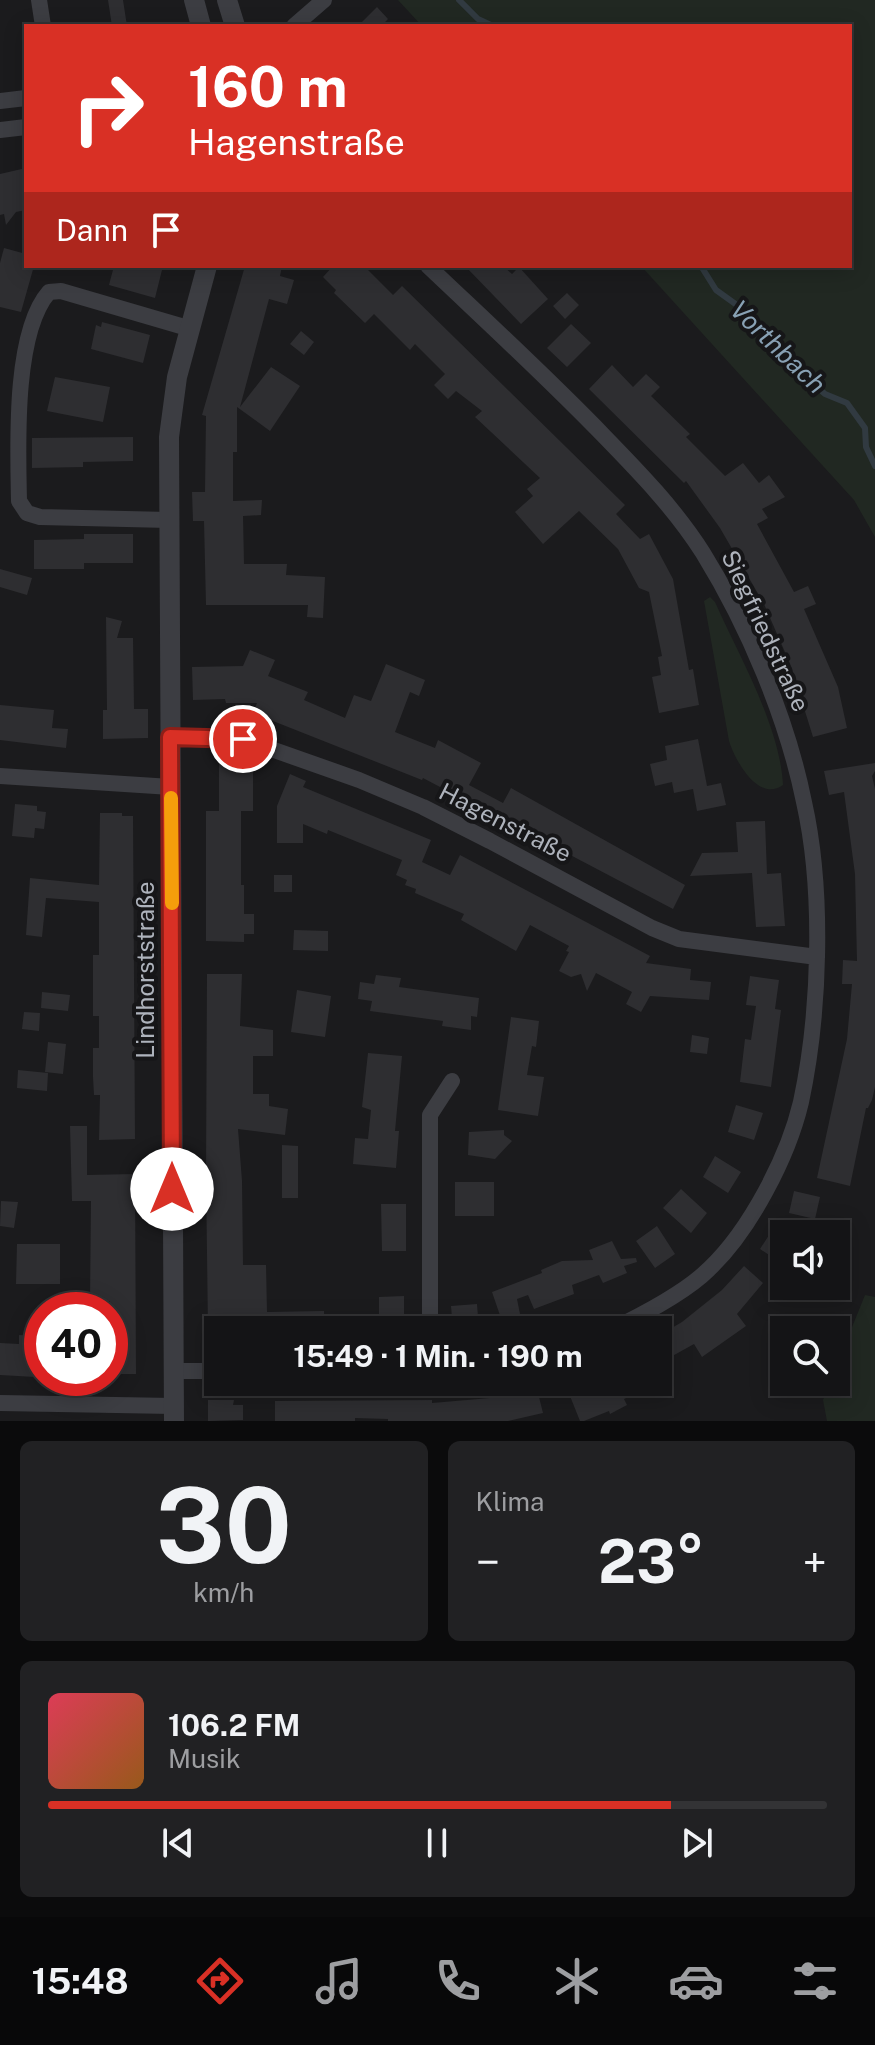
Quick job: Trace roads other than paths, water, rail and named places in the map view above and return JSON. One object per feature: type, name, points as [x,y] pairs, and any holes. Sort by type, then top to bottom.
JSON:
[{"type":"street","points":[[39,0],[43,24]]},
{"type":"street","points":[[194,0],[200,24]]},
{"type":"street","points":[[227,0],[234,24]]},
{"type":"street","points":[[296,24],[324,0]]},
{"type":"street","points":[[0,101],[24,98]]},
{"type":"street","points":[[0,130],[24,127]]},
{"type":"street","name":"Lindhorststraße","points":[[173,1413],[169,520],[172,408],[177,377],[206,268]]},
{"type":"street","name":"Siegfriedstraße","points":[[430,268],[660,493],[703,553],[750,644],[782,718],[805,803],[813,867],[817,957],[801,1103],[785,1151],[736,1238],[708,1270],[640,1316]]},
{"type":"street","points":[[169,520],[40,517],[27,513],[19,501],[21,380],[41,301],[49,292],[61,291],[191,329]]},
{"type":"street","name":"Hagenstraße","points":[[170,737],[243,739],[359,780],[477,834],[652,928],[679,939],[817,957]]},
{"type":"street","points":[[0,776],[171,787]]},
{"type":"street","points":[[430,1316],[430,1115],[452,1081]]},
{"type":"street","points":[[173,1371],[204,1371]]},
{"type":"street","points":[[0,1403],[173,1413]]},
{"type":"waterway","name":"Vorthbach","points":[[459,0],[478,19],[489,24]]},
{"type":"waterway","name":"Vorthbach","points":[[702,268],[716,290],[748,313],[799,371],[825,394],[847,403],[865,428],[866,447],[875,466]]}]
